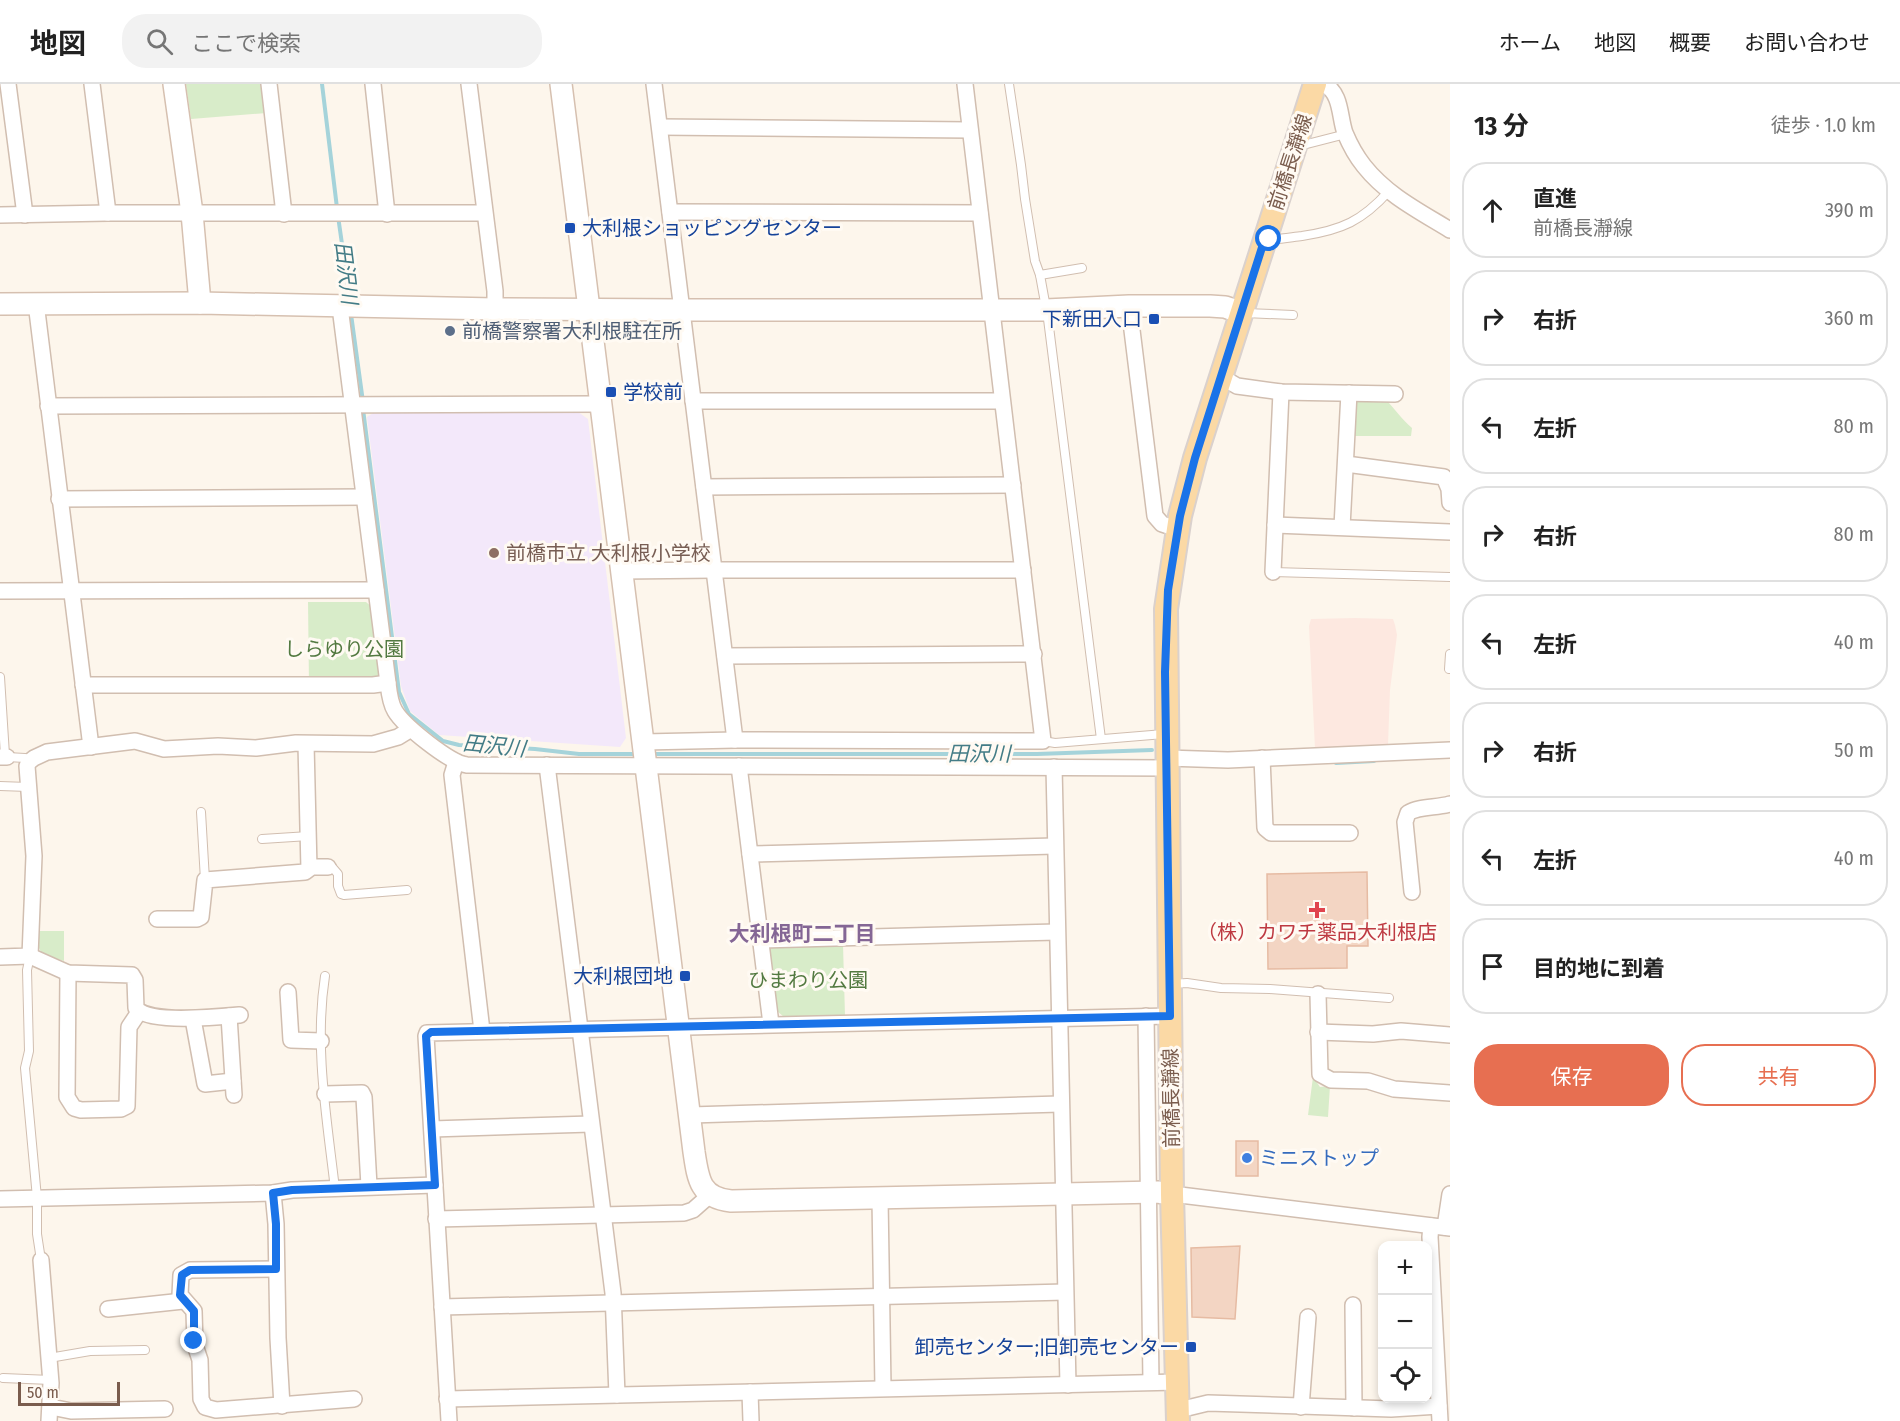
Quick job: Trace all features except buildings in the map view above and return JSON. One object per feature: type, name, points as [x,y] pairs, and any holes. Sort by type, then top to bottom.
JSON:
[{"type":"main road","name":"前橋長瀞線","points":[[1178,1415],[1172,1194],[1166,609],[1177,529],[1195,458],[1315,84]]},
{"type":"street","points":[[8,84],[26,214]]},
{"type":"street","points":[[92,84],[108,213]]},
{"type":"street","points":[[174,84],[192,213],[200,303]]},
{"type":"street","points":[[269,84],[284,214]]},
{"type":"street","points":[[373,84],[387,214]]},
{"type":"street","points":[[469,84],[495,291],[495,309]]},
{"type":"street","points":[[561,84],[697,1172],[702,1187],[720,1200],[731,1201],[1149,1192],[1442,1227]]},
{"type":"street","points":[[654,84],[735,740]]},
{"type":"street","points":[[644,742],[1043,741],[965,84]]},
{"type":"street","points":[[1324,84],[1335,92],[1346,134],[1363,165],[1397,199],[1450,230]]},
{"type":"street","points":[[660,127],[970,130]]},
{"type":"street","points":[[670,212],[980,213]]},
{"type":"street","points":[[0,215],[484,213]]},
{"type":"street","points":[[36,303],[92,747]]},
{"type":"street","points":[[0,304],[200,303],[340,307],[683,310],[1046,310],[1129,306],[1210,306],[1225,307],[1240,312]]},
{"type":"street","points":[[1129,306],[1155,516],[1162,524],[1177,529]]},
{"type":"street","points":[[340,307],[388,683],[395,711],[411,729],[456,762],[467,765],[1054,767],[1450,750]]},
{"type":"street","points":[[1220,376],[1237,386],[1281,392],[1395,394]]},
{"type":"street","points":[[1273,572],[1281,392]]},
{"type":"street","points":[[1342,527],[1349,393]]},
{"type":"street","points":[[693,401],[1002,401]]},
{"type":"street","points":[[48,406],[601,404]]},
{"type":"street","points":[[1346,464],[1444,477],[1450,489],[1450,503]]},
{"type":"street","points":[[704,486],[1013,485]]},
{"type":"street","points":[[59,499],[364,496]]},
{"type":"street","points":[[1275,525],[1450,532]]},
{"type":"street","points":[[622,571],[1023,570]]},
{"type":"street","points":[[0,591],[376,590]]},
{"type":"street","points":[[725,656],[1034,654]]},
{"type":"street","points":[[83,685],[373,685],[388,683]]},
{"type":"street","points":[[30,956],[34,856],[28,787],[27,766],[29,762],[47,752],[135,741],[164,749],[218,746],[256,748],[289,743],[373,744],[398,737],[411,729]]},
{"type":"street","points":[[891,741],[891,766]]},
{"type":"street","points":[[306,744],[310,867]]},
{"type":"street","points":[[1262,758],[1264,828],[1271,833],[1350,833]]},
{"type":"street","points":[[456,762],[452,775],[482,1031]]},
{"type":"street","points":[[547,765],[614,1304],[617,1395]]},
{"type":"street","points":[[739,766],[771,1024]]},
{"type":"street","points":[[1054,767],[1068,1385]]},
{"type":"street","points":[[1412,892],[1405,822],[1407,813],[1417,809],[1450,804]]},
{"type":"street","points":[[750,854],[1055,846]]},
{"type":"street","points":[[157,919],[201,917],[205,880],[305,872],[310,867],[328,867]]},
{"type":"street","points":[[761,940],[1057,932]]},
{"type":"street","points":[[0,957],[30,956],[68,973],[132,975],[135,980],[136,1008],[144,1014],[193,1019],[234,1016],[233,1088],[205,1083],[193,1019]]},
{"type":"street","points":[[68,973],[67,1097],[74,1108],[81,1110],[121,1109],[127,1106],[129,1027],[139,1012]]},
{"type":"street","points":[[288,992],[291,1040],[321,1041]]},
{"type":"street","points":[[1318,994],[1320,1074],[1331,1080],[1368,1081],[1394,1089],[1450,1093]]},
{"type":"street","points":[[1146,1016],[1151,1382]]},
{"type":"street","points":[[448,1421],[426,1036],[431,1032],[1170,1016]]},
{"type":"street","points":[[1318,1032],[1372,1034],[1401,1031],[1450,1035]]},
{"type":"street","points":[[325,1094],[362,1093],[364,1097],[369,1186]]},
{"type":"street","points":[[691,1115],[1060,1104]]},
{"type":"street","points":[[432,1130],[591,1124]]},
{"type":"street","points":[[0,1199],[273,1193],[369,1186],[435,1185]]},
{"type":"street","points":[[273,1193],[282,1406]]},
{"type":"street","points":[[436,1219],[684,1213],[693,1210],[710,1194]]},
{"type":"street","points":[[1178,1415],[1208,1403],[1443,1411],[1430,1237],[1442,1227],[1450,1194]]},
{"type":"street","points":[[880,1198],[883,1388]]},
{"type":"street","points":[[41,1260],[51,1380],[50,1414],[71,1411],[165,1408]]},
{"type":"street","points":[[276,1269],[187,1270],[181,1278],[180,1295],[194,1311],[195,1345],[200,1360],[201,1399],[205,1407],[224,1410],[354,1399]]},
{"type":"street","points":[[442,1307],[1065,1292]]},
{"type":"street","points":[[108,1309],[183,1301]]},
{"type":"street","points":[[1353,1305],[1354,1408]]},
{"type":"street","points":[[1301,1407],[1308,1317]]},
{"type":"street","points":[[447,1398],[1178,1382]]},
{"type":"street","points":[[750,1392],[751,1421]]},
{"type":"lane","points":[[1009,84],[1024,200],[1046,310],[1101,739]]},
{"type":"lane","points":[[1297,142],[1307,144],[1346,134]]},
{"type":"lane","points":[[1265,238],[1280,239],[1337,229],[1364,215],[1389,191]]},
{"type":"lane","points":[[1040,275],[1082,268]]},
{"type":"lane","points":[[1240,312],[1293,315]]},
{"type":"lane","points":[[1273,572],[1450,577]]},
{"type":"lane","points":[[1449,669],[1450,654]]},
{"type":"lane","points":[[0,677],[3,757],[25,758],[29,762]]},
{"type":"lane","points":[[1043,741],[1055,743],[1166,734]]},
{"type":"lane","points":[[0,786],[28,787]]},
{"type":"lane","points":[[201,812],[205,880]]},
{"type":"lane","points":[[262,839],[309,836]]},
{"type":"lane","points":[[328,867],[332,867],[338,874],[338,886],[344,895],[407,890]]},
{"type":"lane","points":[[30,956],[27,970],[29,1051],[25,1068],[37,1198],[37,1234],[41,1260]]},
{"type":"lane","points":[[325,976],[322,995],[321,1041],[335,1189]]},
{"type":"lane","points":[[1169,984],[1187,983],[1221,988],[1270,989],[1389,998]]},
{"type":"lane","points":[[49,1358],[90,1350],[145,1350]]},
{"type":"lane","points":[[3,1378],[51,1380]]},
{"type":"shaded area","name":"前橋市立 大利根小学校","points":[[376,411],[578,412],[588,419],[626,738],[620,747],[439,735],[410,711],[401,686],[367,417]]},
{"type":"shaded area","points":[[1311,619],[1393,619],[1395,625],[1397,635],[1390,690],[1388,745],[1315,749],[1309,626]]},
{"type":"green space","points":[[186,84],[267,84],[267,113],[191,119]]},
{"type":"green space","points":[[1358,401],[1388,402],[1412,428],[1411,436],[1354,436],[1355,406]]},
{"type":"green space","name":"しらゆり公園","points":[[308,602],[366,602],[374,609],[383,676],[309,685]]},
{"type":"green space","points":[[39,931],[64,931],[64,961],[42,954],[38,946]]},
{"type":"green space","name":"ひまわり公園","points":[[843,944],[845,1016],[784,1017],[777,1011],[769,950],[775,945]]},
{"type":"green space","points":[[1313,1077],[1320,1087],[1330,1086],[1328,1117],[1308,1115]]},
{"type":"waterway","name":"田沢川","points":[[322,84],[337,208]]},
{"type":"waterway","name":"田沢川","points":[[338,216],[350,300]]},
{"type":"waterway","name":"田沢川","points":[[351,314],[363,402]]},
{"type":"waterway","name":"田沢川","points":[[363,409],[399,692],[409,714],[443,741],[459,745],[579,754],[637,754]]},
{"type":"waterway","name":"田沢川","points":[[650,754],[1037,754],[1152,750]]},
{"type":"waterway","name":"田沢川","points":[[1336,763],[1374,761]]},
{"type":"place","name":"大利根ショッピングセンター","points":[[570,228]]},
{"type":"place","name":"下新田入口","points":[[1154,319]]},
{"type":"place","name":"前橋警察署大利根駐在所","points":[[450,331]]},
{"type":"place","name":"学校前","points":[[611,392]]},
{"type":"place","name":"前橋市立 大利根小学校","points":[[494,553]]},
{"type":"place","name":"（株）カワチ薬品大利根店","points":[[1317,910]]},
{"type":"place","name":"大利根団地","points":[[685,976]]},
{"type":"place","name":"ミニストップ","points":[[1247,1158]]},
{"type":"place","name":"卸売センター;旧卸売センター","points":[[1191,1347]]},
{"type":"district","name":"大利根町二丁目","points":[[802,934]]},
{"type":"route","points":[[194,1341],[194,1311],[180,1295],[182,1275],[187,1270],[276,1269],[273,1193],[369,1186],[435,1185],[427,1033],[1170,1016],[1165,634],[1171,565],[1186,489],[1195,458],[1265,238],[1269,239]]}]
